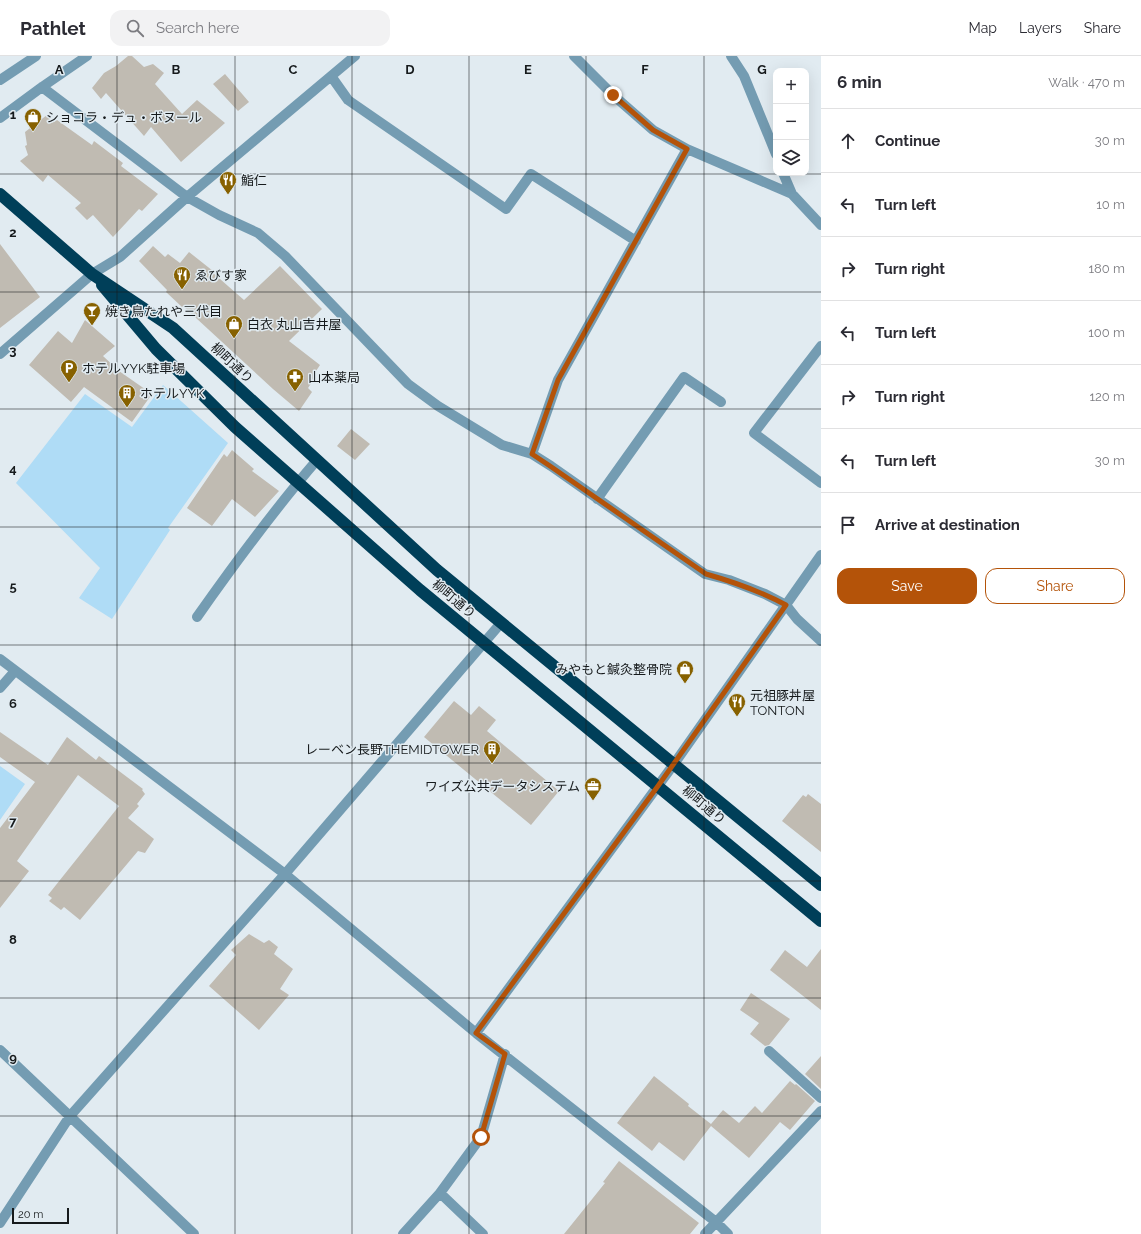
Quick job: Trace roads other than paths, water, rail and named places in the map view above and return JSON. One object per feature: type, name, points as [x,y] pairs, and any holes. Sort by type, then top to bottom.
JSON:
[{"type":"highway","name":"柳町通り","points":[[0,194],[92,274],[173,328],[437,570],[821,885]]},
{"type":"highway","name":"柳町通り","points":[[92,274],[156,349],[235,427],[420,590],[821,921]]},
{"type":"street","points":[[0,80],[36,56]]},
{"type":"street","points":[[0,118],[87,56]]},
{"type":"street","points":[[0,354],[92,274],[120,257],[187,197],[355,56]]},
{"type":"street","points":[[574,56],[613,95],[653,130],[687,149],[792,194]]},
{"type":"street","points":[[731,56],[744,76],[773,147]]},
{"type":"street","points":[[331,76],[348,100],[506,209],[531,174],[636,241]]},
{"type":"street","points":[[42,87],[187,197],[219,215],[258,233],[285,256],[408,384],[438,406],[502,445],[532,454],[706,574],[729,580],[765,594],[786,605],[797,619],[821,641]]},
{"type":"street","points":[[532,454],[558,380],[687,149]]},
{"type":"street","points":[[784,176],[792,194],[821,225]]},
{"type":"street","points":[[821,346],[754,433],[821,483]]},
{"type":"street","points":[[597,499],[684,377],[721,402]]},
{"type":"street","points":[[197,617],[235,563],[317,460]]},
{"type":"street","points":[[476,1033],[674,764],[821,555]]},
{"type":"street","points":[[0,1223],[70,1116],[285,874],[501,623]]},
{"type":"street","points":[[0,659],[285,874],[476,1033],[505,1054],[716,1222],[728,1234]]},
{"type":"street","points":[[0,688],[15,671]]},
{"type":"street","points":[[0,1050],[194,1234]]},
{"type":"street","points":[[769,1051],[821,1098]]},
{"type":"street","points":[[403,1234],[440,1193],[481,1137],[505,1054]]},
{"type":"street","points":[[705,1234],[821,1111]]},
{"type":"street","points":[[440,1193],[483,1234]]},
{"type":"place","name":"ショコラ・デュ・ボヌール","points":[[33,132]]},
{"type":"place","name":"鮨仁","points":[[228,195]]},
{"type":"place","name":"ゑびす家","points":[[182,290]]},
{"type":"place","name":"焼き鳥たれや三代目","points":[[92,326]]},
{"type":"place","name":"白衣 丸山吉井屋","points":[[234,339]]},
{"type":"place","name":"ホテルYYK駐車場","points":[[69,383]]},
{"type":"place","name":"山本薬局","points":[[295,392]]},
{"type":"place","name":"ホテルYYK","points":[[127,408]]},
{"type":"place","name":"みやもと鍼灸整骨院","points":[[685,684]]},
{"type":"place","name":"元祖豚丼屋 TONTON","points":[[737,717]]},
{"type":"place","name":"レーベン長野THEMIDTOWER","points":[[492,764]]},
{"type":"place","name":"ワイズ公共データシステム","points":[[593,801]]}]
